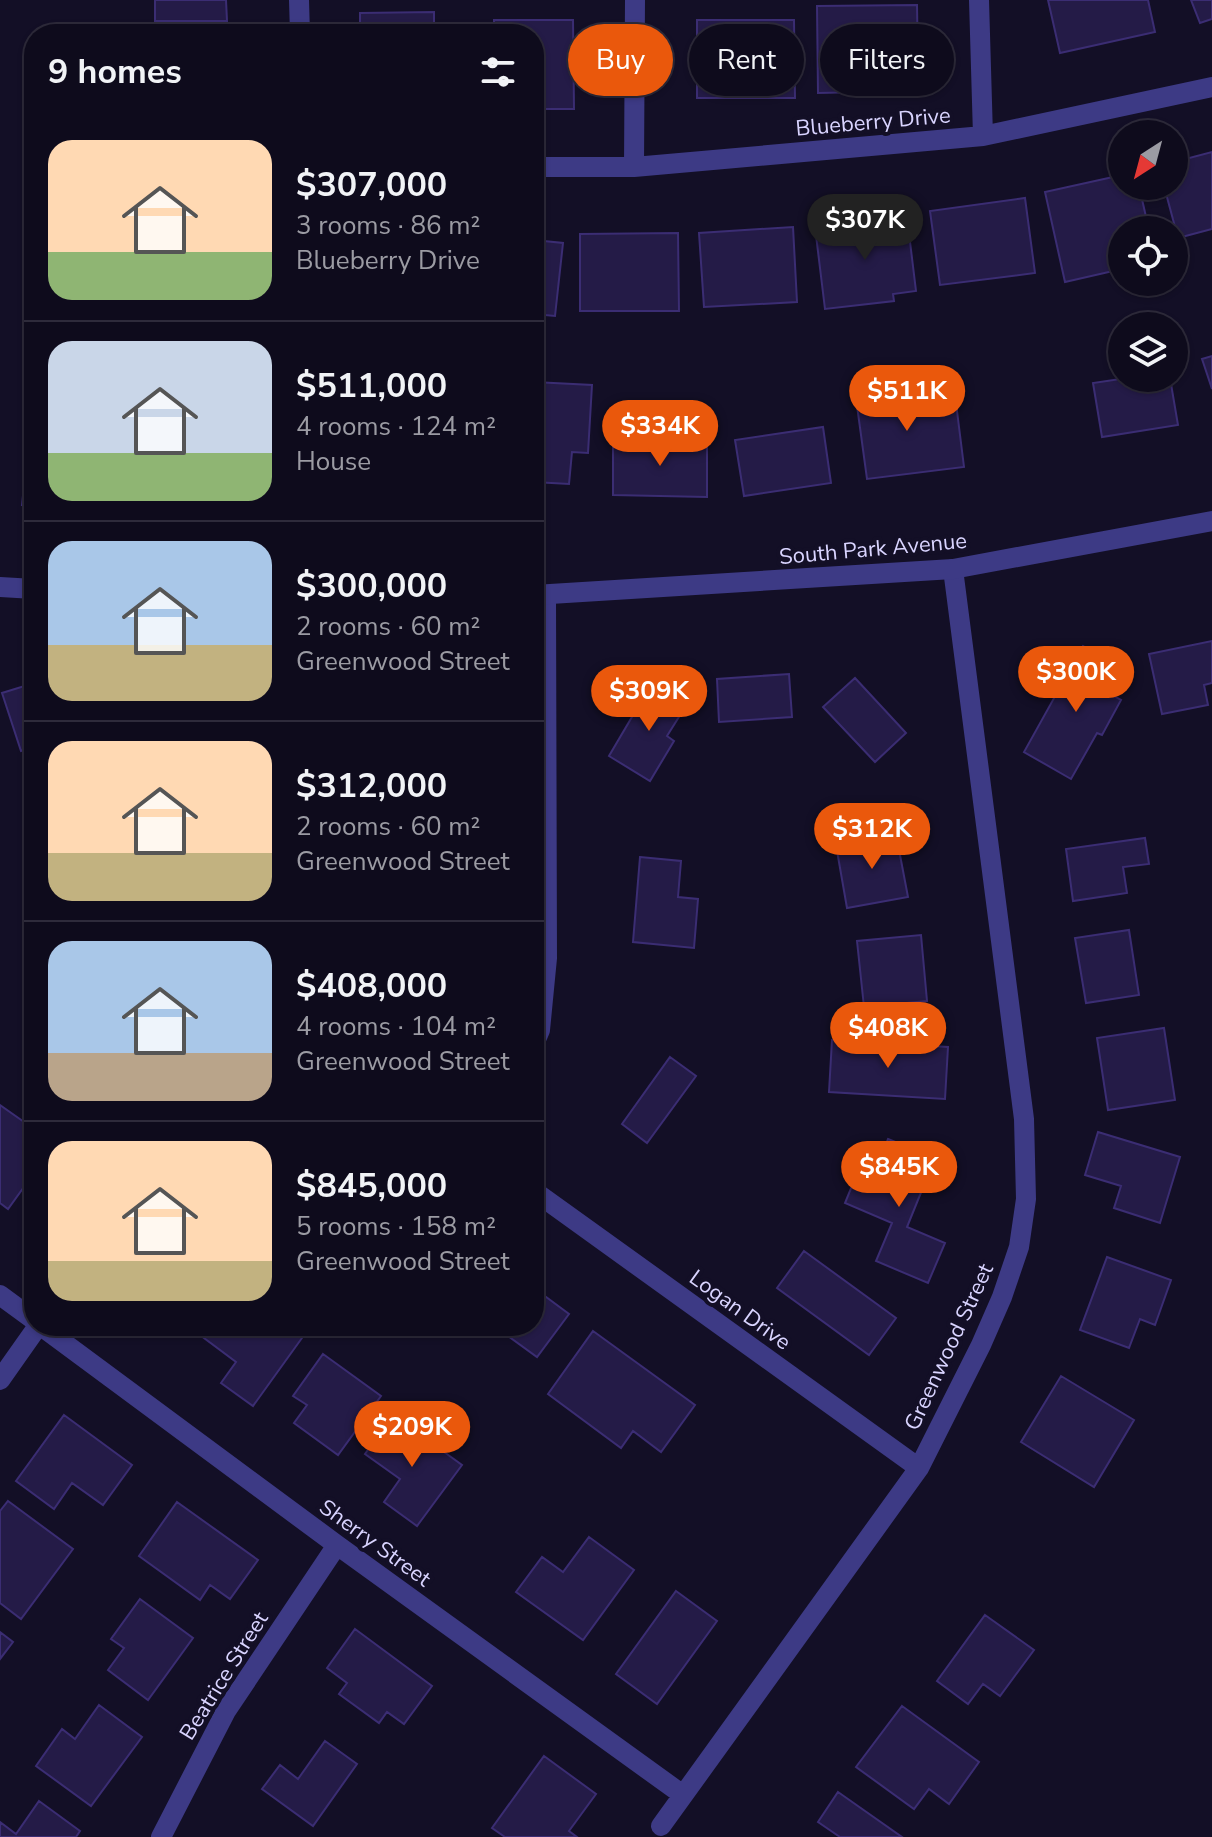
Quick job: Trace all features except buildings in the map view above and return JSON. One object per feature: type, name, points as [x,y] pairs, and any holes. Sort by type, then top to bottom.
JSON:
[{"type":"street","points":[[299,0],[300,24]]},
{"type":"street","points":[[634,167],[635,0]]},
{"type":"street","points":[[979,0],[983,136]]},
{"type":"street","name":"Blueberry Drive","points":[[544,167],[634,167],[983,136],[1212,87]]},
{"type":"street","name":"South Park Avenue","points":[[544,595],[953,569],[1212,521]]},
{"type":"street","name":"Greenwood Street","points":[[661,1826],[919,1468],[1002,1297],[1019,1247],[1026,1199],[1024,1119],[953,569]]},
{"type":"street","points":[[0,587],[24,588]]},
{"type":"street","points":[[544,802],[547,958],[544,989]]},
{"type":"street","name":"Logan Drive","points":[[544,1198],[919,1468]]},
{"type":"street","points":[[0,1295],[24,1313]]},
{"type":"street","points":[[0,1380],[33,1336]]},
{"type":"street","name":"Sherry Street","points":[[54,1336],[683,1795]]},
{"type":"street","name":"Beatrice Street","points":[[161,1837],[226,1711],[337,1545]]}]
